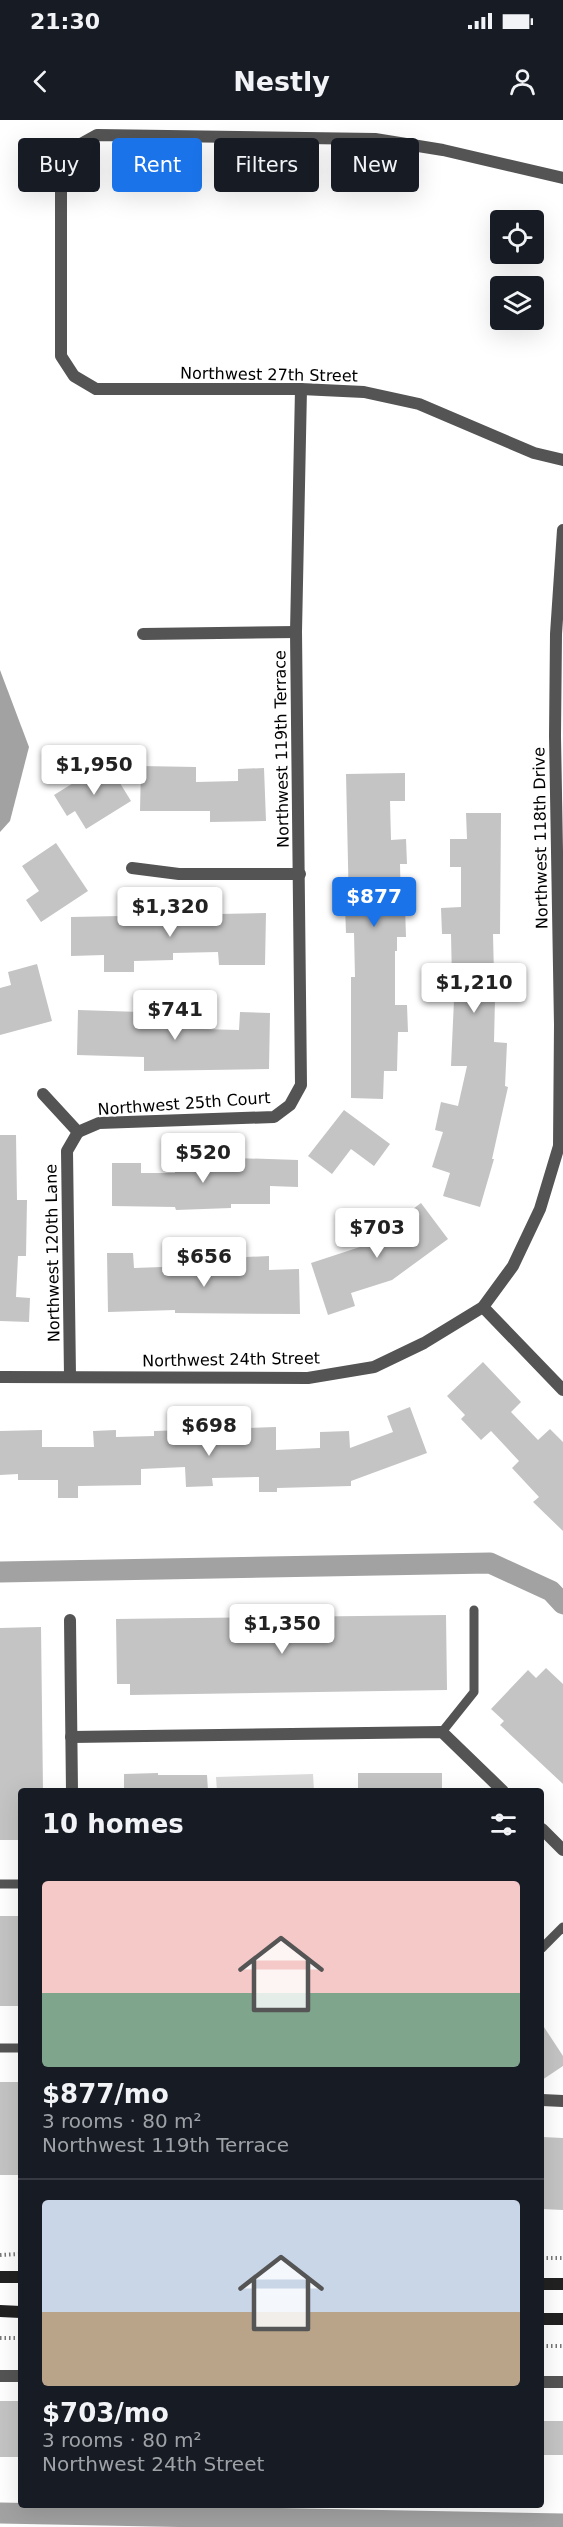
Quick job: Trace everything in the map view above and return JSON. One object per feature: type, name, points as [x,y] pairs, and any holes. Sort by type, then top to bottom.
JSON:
[{"type":"street","name":"Northwest 27th Street","points":[[563,178],[443,150],[375,139],[97,135],[70,150],[61,170],[61,356],[74,376],[96,389],[301,389],[364,392],[420,404],[534,453],[563,460]]},
{"type":"street","name":"Northwest 119th Terrace","points":[[290,1106],[301,1085],[296,632],[301,389]]},
{"type":"street","name":"Northwest 118th Drive","points":[[483,1307],[513,1266],[540,1209],[559,1146],[562,1025],[556,634],[563,530]]},
{"type":"street","points":[[143,634],[296,632]]},
{"type":"street","points":[[132,868],[179,874],[300,874]]},
{"type":"street","points":[[44,1094],[78,1132]]},
{"type":"street","name":"Northwest 25th Court","points":[[78,1132],[99,1123],[274,1117],[290,1106]]},
{"type":"street","name":"Northwest 120th Lane","points":[[70,1376],[67,1151],[78,1132]]},
{"type":"street","points":[[483,1307],[563,1390]]},
{"type":"street","name":"Northwest 24th Street","points":[[0,1377],[308,1378],[374,1366],[424,1343],[483,1307]]},
{"type":"street","points":[[70,1620],[72,1788]]},
{"type":"street","points":[[71,1737],[442,1732],[500,1788]]},
{"type":"street","points":[[544,1831],[563,1850]]},
{"type":"street","points":[[544,2100],[563,2101]]},
{"type":"street","points":[[0,2277],[18,2277]]},
{"type":"street","points":[[544,2284],[563,2284]]},
{"type":"street","points":[[0,2311],[18,2312]]},
{"type":"street","points":[[544,2319],[563,2319]]},
{"type":"street","points":[[0,2376],[18,2376]]},
{"type":"street","points":[[544,2382],[563,2382]]},
{"type":"lane","points":[[442,1732],[474,1692],[474,1610]]},
{"type":"lane","points":[[0,1884],[18,1884]]},
{"type":"lane","points":[[544,1946],[563,1928]]},
{"type":"lane","points":[[0,2048],[18,2048]]},
{"type":"path","points":[[0,2254],[18,2254]]},
{"type":"path","points":[[544,2258],[563,2258]]},
{"type":"path","points":[[0,2338],[18,2338]]},
{"type":"path","points":[[544,2346],[563,2346]]},
{"type":"shaded area","points":[[0,670],[29,747],[10,821],[0,832]]},
{"type":"shaded area","points":[[313,1774],[314,1788],[217,1788],[216,1777]]},
{"type":"building","points":[[107,762],[131,801],[86,829],[75,811],[67,816],[54,795]]},
{"type":"building","points":[[141,766],[196,767],[196,782],[238,781],[238,769],[264,768],[266,821],[210,822],[210,811],[140,811]]},
{"type":"building","points":[[405,773],[405,801],[390,801],[391,840],[406,839],[407,864],[400,864],[401,906],[405,906],[406,937],[397,937],[395,1005],[407,1005],[408,1032],[398,1032],[397,1071],[384,1071],[383,1099],[351,1098],[351,977],[355,977],[354,933],[346,933],[345,907],[349,907],[346,774]]},
{"type":"building","points":[[466,813],[501,813],[500,934],[493,934],[494,976],[505,976],[506,999],[495,999],[494,1042],[507,1043],[505,1086],[508,1087],[492,1159],[494,1159],[480,1207],[443,1196],[450,1173],[432,1167],[443,1132],[435,1130],[441,1102],[458,1106],[467,1066],[451,1066],[454,1000],[438,1001],[437,982],[452,982],[451,934],[442,934],[441,908],[461,907],[461,867],[450,867],[450,839],[467,839]]},
{"type":"building","points":[[56,843],[88,891],[41,922],[26,900],[39,891],[22,866]]},
{"type":"building","points":[[266,913],[265,965],[219,965],[218,952],[173,953],[173,960],[134,961],[134,972],[104,972],[104,955],[71,956],[71,917]]},
{"type":"building","points":[[37,964],[52,1021],[0,1035],[0,988],[11,985],[8,972]]},
{"type":"building","points":[[78,1010],[172,1013],[171,1027],[239,1030],[240,1012],[270,1013],[269,1069],[144,1071],[144,1057],[77,1055]]},
{"type":"building","points":[[344,1110],[390,1144],[374,1166],[351,1149],[332,1174],[308,1156]]},
{"type":"building","points":[[0,1135],[16,1135],[17,1200],[27,1200],[26,1256],[18,1256],[16,1297],[30,1298],[29,1322],[0,1321]]},
{"type":"building","points":[[203,1157],[298,1160],[298,1187],[270,1186],[270,1204],[231,1204],[231,1208],[176,1210],[175,1207],[112,1206],[112,1163],[141,1163],[141,1173],[175,1173],[175,1168],[203,1168]]},
{"type":"building","points":[[421,1203],[448,1239],[392,1280],[351,1293],[355,1306],[328,1315],[311,1263],[363,1246]]},
{"type":"building","points":[[107,1253],[133,1253],[134,1268],[162,1267],[162,1272],[205,1271],[205,1259],[269,1256],[269,1270],[299,1269],[300,1314],[175,1313],[175,1310],[108,1312]]},
{"type":"building","points":[[483,1362],[521,1402],[511,1412],[538,1440],[550,1429],[563,1442],[563,1531],[533,1502],[539,1497],[512,1468],[519,1461],[491,1431],[481,1440],[461,1419],[465,1415],[447,1396]]},
{"type":"building","points":[[410,1407],[427,1453],[351,1481],[351,1486],[277,1488],[277,1492],[259,1492],[259,1477],[212,1478],[213,1486],[186,1487],[185,1467],[141,1469],[141,1485],[78,1486],[78,1498],[58,1498],[58,1480],[18,1480],[18,1474],[0,1475],[0,1431],[42,1430],[42,1447],[94,1447],[93,1431],[116,1430],[116,1437],[154,1436],[154,1431],[276,1427],[276,1450],[320,1448],[320,1432],[349,1431],[350,1448],[393,1432],[387,1416]]},
{"type":"building","points":[[446,1615],[447,1690],[130,1695],[130,1684],[117,1684],[116,1619]]},
{"type":"building","points":[[41,1627],[43,1788],[18,1788],[18,1840],[0,1840],[0,1628]]},
{"type":"building","points":[[546,1668],[563,1684],[563,1784],[500,1725],[504,1721],[491,1709],[528,1670],[536,1678]]},
{"type":"building","points":[[358,1773],[442,1773],[442,1788],[358,1788]]},
{"type":"building","points":[[124,1774],[207,1775],[208,1788],[124,1788]]},
{"type":"building","points":[[0,1916],[18,1916],[18,2006],[0,2006]]},
{"type":"building","points":[[544,2027],[563,2056],[563,2066],[544,2079]]},
{"type":"building","points":[[0,2082],[18,2082],[18,2175],[0,2175]]},
{"type":"building","points":[[544,2137],[563,2138],[563,2210],[544,2209]]},
{"type":"building","points":[[0,2401],[18,2401],[18,2457],[0,2457]]},
{"type":"building","points":[[544,2421],[563,2421],[563,2455],[544,2455]]},
{"type":"waterway","points":[[0,1572],[490,1563],[551,1591],[563,1604]]},
{"type":"waterway","points":[[0,2513],[563,2524]]}]
